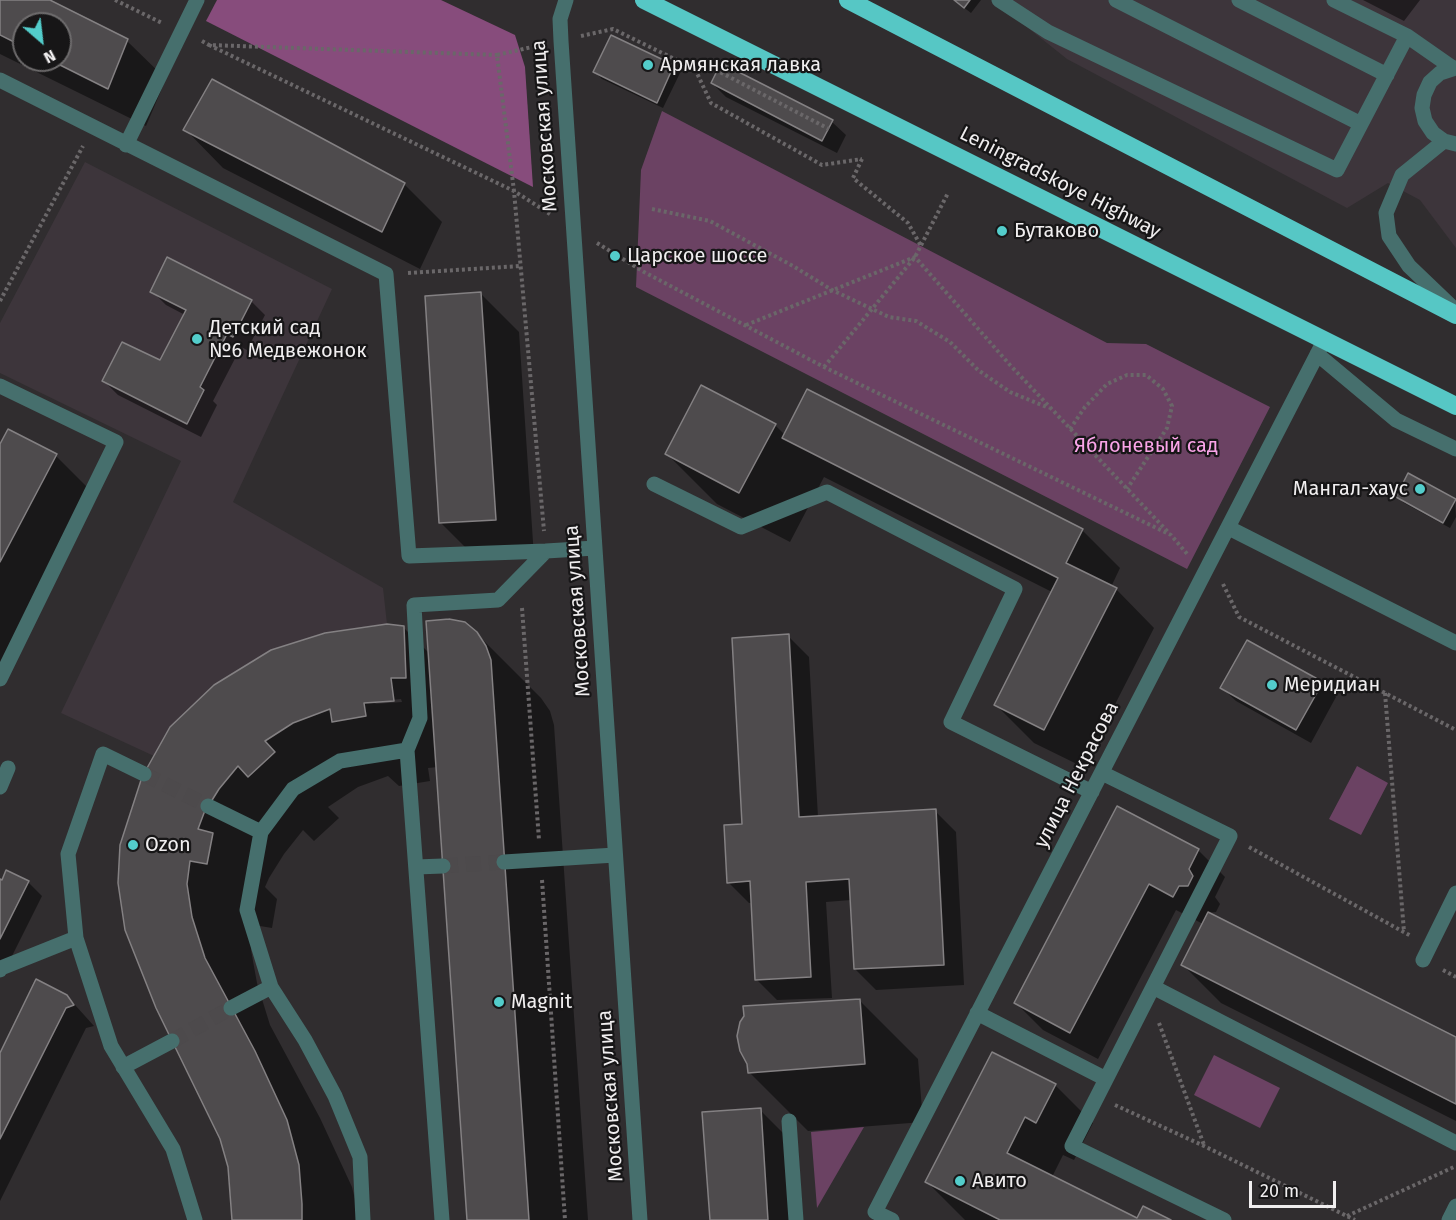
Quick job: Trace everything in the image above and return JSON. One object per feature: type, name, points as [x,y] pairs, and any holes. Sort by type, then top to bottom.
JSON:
[{"type":"highway","name":"Leningradskoye Highway","points":[[644,0],[1321,348],[1456,406]]},
{"type":"highway","points":[[848,0],[1456,313]]},
{"type":"street","points":[[126,145],[197,0]]},
{"type":"street","name":"Московская улица","points":[[566,0],[560,19],[561,41],[640,1220]]},
{"type":"street","points":[[999,0],[1048,32],[1337,170],[1407,36]]},
{"type":"street","points":[[1116,0],[1361,124]]},
{"type":"street","points":[[1239,0],[1387,75]]},
{"type":"street","points":[[1334,0],[1407,36],[1454,68]]},
{"type":"street","points":[[1454,68],[1440,73],[1430,82],[1424,95],[1422,108],[1425,121],[1433,133],[1456,155]]},
{"type":"street","points":[[0,80],[386,274],[409,556],[595,548]]},
{"type":"street","points":[[1445,144],[1402,175],[1386,213],[1389,236],[1409,266],[1456,313]]},
{"type":"street","points":[[1321,348],[1396,420],[1456,449]]},
{"type":"street","name":"улица Некрасова","points":[[892,1220],[875,1212],[1321,348]]},
{"type":"street","points":[[0,387],[116,442],[0,678]]},
{"type":"street","points":[[654,484],[741,527],[827,492],[1015,589],[951,722],[1092,792]]},
{"type":"street","points":[[1229,528],[1456,643]]},
{"type":"street","points":[[442,1220],[407,750],[420,718],[414,605],[498,600],[546,551]]},
{"type":"street","points":[[363,1220],[360,1157],[334,1096],[305,1040],[271,987],[247,909],[261,832],[293,789],[340,761],[407,750]]},
{"type":"street","points":[[144,774],[103,753],[68,854],[76,938],[111,1046],[173,1149],[195,1220]]},
{"type":"street","points":[[0,787],[8,768]]},
{"type":"street","points":[[1102,773],[1230,836],[1072,1146],[1224,1220]]},
{"type":"street","points":[[208,806],[261,832]]},
{"type":"street","points":[[504,862],[615,855]]},
{"type":"street","points":[[416,867],[443,866]]},
{"type":"street","points":[[1427,953],[1456,893]]},
{"type":"street","points":[[0,970],[76,938]]},
{"type":"street","points":[[231,1008],[271,987]]},
{"type":"street","points":[[1151,991],[1456,1143]]},
{"type":"street","points":[[977,1013],[1106,1079]]},
{"type":"street","points":[[123,1066],[172,1041]]},
{"type":"street","points":[[789,1121],[796,1220]]},
{"type":"street","points":[[1449,1220],[1456,1206]]},
{"type":"path","points":[[115,0],[514,191],[644,272],[824,368],[1171,535]]},
{"type":"path","points":[[209,45],[497,55],[613,29],[695,69],[718,72],[829,129]]},
{"type":"path","points":[[497,55],[514,191],[546,551]]},
{"type":"path","points":[[695,69],[711,103],[822,165],[862,159],[853,178],[908,223],[921,246]]},
{"type":"path","points":[[0,301],[93,127]]},
{"type":"path","points":[[824,368],[915,257],[948,193]]},
{"type":"path","points":[[652,209],[710,221],[793,266],[831,290],[889,317],[916,321],[950,342],[978,370],[1010,392],[1053,410]]},
{"type":"path","points":[[745,325],[915,257]]},
{"type":"path","points":[[915,257],[1010,365],[1190,557]]},
{"type":"path","points":[[386,274],[520,266]]},
{"type":"path","points":[[1070,429],[1085,407],[1107,384],[1127,375],[1146,375],[1163,389],[1172,406],[1167,428],[1127,489]]},
{"type":"path","points":[[1220,575],[1239,617],[1456,730]]},
{"type":"path","points":[[520,577],[566,1220]]},
{"type":"path","points":[[1385,693],[1404,932]]},
{"type":"path","points":[[1230,836],[1404,932],[1427,953]]},
{"type":"path","points":[[1151,991],[1204,1146]]},
{"type":"path","points":[[1097,1096],[1355,1220]]},
{"type":"path","points":[[1347,1216],[1456,1166]]},
{"type":"shaded area","points":[[217,0],[441,0],[515,35],[525,67],[533,187],[206,21]]},
{"type":"shaded area","points":[[993,0],[1456,0],[1456,248],[1420,200],[1388,183],[1347,208],[1067,59]]},
{"type":"shaded area","points":[[85,162],[332,289],[233,502],[383,588],[387,624],[325,633],[271,650],[214,685],[170,727],[154,756],[61,713],[181,461],[0,373],[0,323]]},
{"type":"green space","name":"Яблоневый сад","points":[[662,111],[1107,343],[1146,344],[1270,407],[1187,569],[636,287],[641,170]]},
{"type":"green space","points":[[1357,766],[1388,783],[1361,835],[1329,819]]},
{"type":"green space","points":[[1214,1055],[1280,1088],[1260,1128],[1194,1095]]},
{"type":"green space","points":[[864,1127],[817,1208],[811,1132]]},
{"type":"building","points":[[0,0],[50,0],[128,39],[108,89],[72,71],[72,12],[12,12],[12,41],[0,35]]},
{"type":"building","points":[[954,0],[970,0],[964,8]]},
{"type":"building","points":[[611,35],[674,65],[657,103],[593,72]]},
{"type":"building","points":[[721,63],[833,120],[822,141],[711,83]]},
{"type":"building","points":[[212,79],[405,183],[382,232],[183,130]]},
{"type":"building","name":"Детский сад №6 Медвежонок","points":[[167,257],[252,300],[233,337],[227,334],[200,387],[204,390],[187,424],[102,381],[122,342],[160,360],[186,310],[150,292]]},
{"type":"building","points":[[481,292],[496,520],[439,523],[425,296]]},
{"type":"building","points":[[701,385],[776,424],[739,493],[665,454]]},
{"type":"building","points":[[807,389],[1083,529],[1066,563],[1117,588],[1044,730],[994,705],[1058,578],[782,438]]},
{"type":"building","points":[[8,429],[57,454],[0,562],[0,444]]},
{"type":"building","points":[[1408,473],[1456,499],[1443,523],[1396,497]]},
{"type":"building","points":[[449,619],[465,622],[477,632],[491,660],[529,1220],[467,1220],[426,621]]},
{"type":"building","points":[[387,624],[404,626],[406,678],[391,678],[394,701],[364,703],[366,716],[332,722],[330,709],[293,723],[265,741],[275,752],[248,777],[238,766],[219,789],[204,813],[198,829],[213,833],[207,864],[190,861],[187,884],[192,917],[205,958],[255,1051],[287,1120],[299,1165],[302,1220],[232,1220],[228,1167],[220,1139],[156,1008],[125,930],[118,883],[120,845],[142,777],[170,727],[214,685],[271,650],[325,633]]},
{"type":"building","points":[[789,634],[799,817],[936,809],[944,965],[854,969],[849,879],[806,882],[811,977],[755,980],[750,881],[727,883],[724,825],[742,824],[732,638]]},
{"type":"building","name":"Меридиан","points":[[1247,640],[1323,682],[1296,730],[1220,688]]},
{"type":"building","points":[[1117,806],[1199,849],[1189,869],[1193,876],[1188,886],[1179,886],[1173,897],[1149,884],[1070,1033],[1014,1003]]},
{"type":"building","points":[[6,870],[29,881],[0,939],[0,879],[2,880]]},
{"type":"building","points":[[1208,912],[1456,1037],[1456,1104],[1181,965]]},
{"type":"building","points":[[36,979],[67,995],[74,1005],[66,1008],[0,1139],[0,1053]]},
{"type":"building","points":[[860,999],[865,1064],[748,1073],[737,1036],[744,1016],[743,1006]]},
{"type":"building","points":[[992,1052],[1056,1084],[1036,1123],[1025,1117],[1007,1153],[1137,1218],[1143,1206],[1171,1220],[1000,1220],[925,1182]]},
{"type":"building","points":[[761,1108],[768,1220],[710,1220],[702,1112]]},
{"type":"tunnel","points":[[144,774],[208,806]]},
{"type":"tunnel","points":[[443,866],[504,862]]},
{"type":"tunnel","points":[[172,1041],[231,1008]]},
{"type":"place","name":"Армянская лавка","points":[[648,65]]},
{"type":"place","name":"Бутаково","points":[[1002,231]]},
{"type":"place","name":"Царское шоссе","points":[[615,256]]},
{"type":"place","name":"Детский сад №6 Медвежонок","points":[[197,339]]},
{"type":"place","name":"Мангал-хаус","points":[[1420,489]]},
{"type":"place","name":"Меридиан","points":[[1272,685]]},
{"type":"place","name":"Ozon","points":[[133,845]]},
{"type":"place","name":"Magnit","points":[[499,1002]]},
{"type":"place","name":"Авито","points":[[960,1181]]}]
